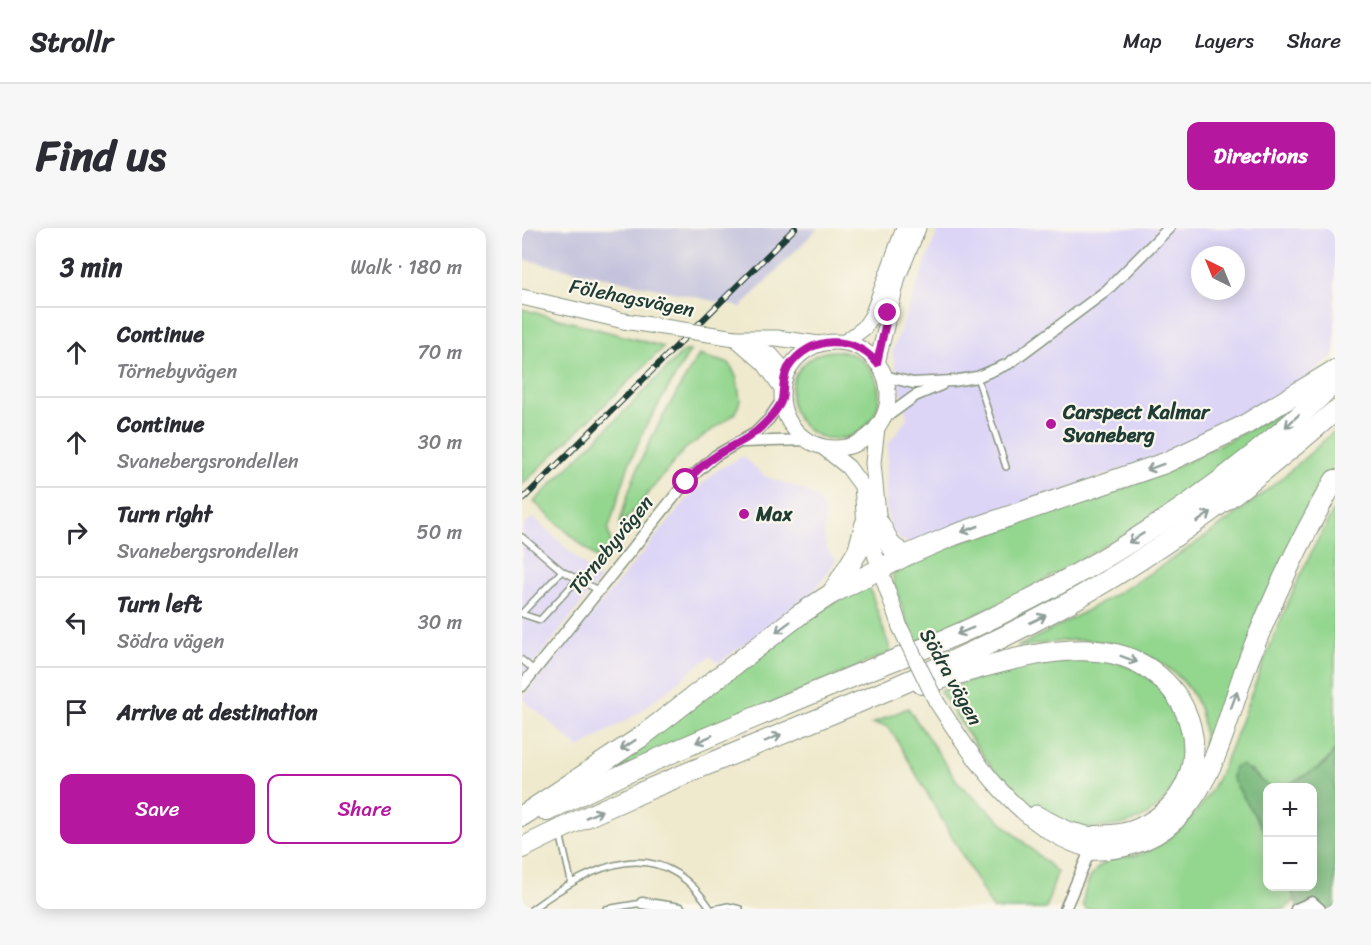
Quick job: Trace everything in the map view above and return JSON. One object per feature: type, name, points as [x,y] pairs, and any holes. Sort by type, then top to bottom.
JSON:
[{"type":"highway","points":[[522,816],[641,737],[774,634],[831,594],[905,556],[998,518],[1165,463],[1243,426],[1335,370]]},
{"type":"highway","points":[[522,824],[727,729],[974,627],[1042,594],[1167,519],[1264,445],[1335,382]]},
{"type":"highway","points":[[522,848],[870,697],[1050,613],[1118,575],[1243,489],[1335,411]]},
{"type":"highway","points":[[1093,843],[1123,848],[1143,841],[1173,822],[1195,795],[1214,755],[1250,656],[1281,585],[1335,480]]},
{"type":"highway","points":[[831,594],[872,525],[891,546],[905,556]]},
{"type":"highway","points":[[870,697],[1038,655],[1096,651],[1130,658],[1147,666],[1174,689],[1190,722],[1192,758],[1189,774],[1181,792],[1154,820],[1138,829],[1093,843]]},
{"type":"main road","points":[[845,342],[864,328],[872,316],[904,228]]},
{"type":"main road","points":[[735,338],[764,363],[782,394],[789,423],[806,440],[823,447],[843,447],[856,444],[879,424],[888,398],[881,369],[898,277],[918,228]]},
{"type":"main road","name":"Fölehagsvägen","points":[[522,297],[624,321],[735,338],[777,338],[819,344]]},
{"type":"main road","name":"Fölehagsvägen","points":[[735,338],[771,355],[786,372]]},
{"type":"main road","points":[[782,394],[786,372],[799,355],[819,344],[845,342],[863,350],[881,369]]},
{"type":"main road","name":"Södra vägen","points":[[872,525],[873,463],[879,424]]},
{"type":"main road","name":"Södra vägen","points":[[823,447],[848,467],[862,486],[881,568],[900,627],[936,701],[966,746],[1006,793],[1043,830],[1062,841],[1093,843]]},
{"type":"street","points":[[881,369],[913,383],[976,378],[1008,364],[1106,291],[1169,228]]},
{"type":"street","points":[[879,424],[915,396],[953,381]]},
{"type":"street","name":"Törnebyvägen","points":[[522,686],[694,473],[715,456],[742,442],[764,425],[782,394]]},
{"type":"street","name":"Törnebyvägen","points":[[742,442],[806,440]]},
{"type":"street","points":[[1065,909],[1093,843]]},
{"type":"street","points":[[1296,909],[1312,902],[1320,909]]},
{"type":"street","points":[[642,903],[679,909]]},
{"type":"lane","points":[[976,378],[1006,467]]},
{"type":"lane","points":[[522,537],[524,535],[562,571],[598,590]]},
{"type":"lane","points":[[562,571],[522,614],[540,620],[578,579]]},
{"type":"lane","points":[[522,660],[534,670]]},
{"type":"lane","points":[[559,830],[571,881]]},
{"type":"lane","points":[[532,909],[571,881],[621,863],[656,863],[690,882],[712,909],[728,906],[740,909]]},
{"type":"lane","points":[[606,909],[642,903]]},
{"type":"lane","points":[[679,909],[686,909]]},
{"type":"shaded area","points":[[522,228],[818,228],[741,307],[522,259]]},
{"type":"shaded area","points":[[939,228],[1335,228],[1335,354],[1298,384],[1172,451],[915,544],[899,539],[891,530],[885,503],[888,445],[907,418],[892,352]]},
{"type":"shaded area","points":[[743,456],[764,476],[804,490],[819,501],[825,514],[824,533],[827,549],[836,560],[813,592],[719,663],[710,656],[640,712],[579,748],[522,698],[689,497],[716,471]]},
{"type":"shaded area","points":[[533,517],[600,580],[522,679],[522,528]]},
{"type":"green space","points":[[522,309],[664,347],[522,485]]},
{"type":"green space","points":[[684,351],[690,351],[646,426],[629,464],[608,530],[613,551],[603,564],[534,502]]},
{"type":"green space","points":[[835,351],[852,355],[866,364],[875,378],[879,395],[875,412],[866,426],[852,435],[835,439],[818,435],[804,426],[795,412],[791,395],[795,378],[804,364],[818,355]]},
{"type":"green space","points":[[699,355],[730,364],[737,379],[740,400],[736,413],[685,449],[619,528],[641,460]]},
{"type":"green space","points":[[1288,409],[1291,412],[1210,476],[1118,538],[1018,594],[914,643],[894,584],[893,574],[898,567],[1039,512],[1128,487],[1191,460]]},
{"type":"green space","points":[[1335,430],[1335,463],[1314,496],[1204,762],[1204,730],[1198,705],[1188,688],[1175,673],[1158,662],[1140,652],[1101,642],[1073,640],[1017,647],[1103,602],[1185,551],[1262,494]]},
{"type":"green space","points":[[1335,508],[1335,750],[1315,770],[1291,783],[1265,783],[1251,770],[1234,767],[1232,778],[1263,829],[1263,891],[1292,891],[1295,900],[1285,909],[1086,909],[1083,905],[1085,890],[1091,877],[1100,866],[1113,859],[1149,851],[1165,841],[1181,828],[1208,796],[1228,753],[1289,600]]},
{"type":"green space","points":[[869,586],[891,652],[579,787],[788,631],[848,594]]},
{"type":"green space","points":[[1068,660],[1106,661],[1128,666],[1158,685],[1179,712],[1183,725],[1182,760],[1179,774],[1167,797],[1158,807],[1134,821],[1099,828],[1071,824],[1042,812],[1011,788],[997,773],[940,691],[993,673]]},
{"type":"green space","points":[[908,708],[959,784],[1057,872],[1046,909],[993,909],[894,735],[886,726],[872,724]]},
{"type":"green space","points":[[1335,750],[1335,909],[1299,909],[1292,891],[1317,891],[1317,783],[1292,783],[1326,763]]},
{"type":"green space","points":[[1242,765],[1264,783],[1263,829],[1232,778],[1234,767]]},
{"type":"railway","points":[[522,500],[795,228]]},
{"type":"place","name":"Carspect Kalmar Svaneberg","points":[[1051,424]]},
{"type":"place","name":"Max","points":[[744,514]]},
{"type":"route","points":[[686,482],[715,456],[755,434],[764,425],[782,400],[786,372],[805,350],[825,342],[845,342],[868,353],[877,363],[888,313]]}]
